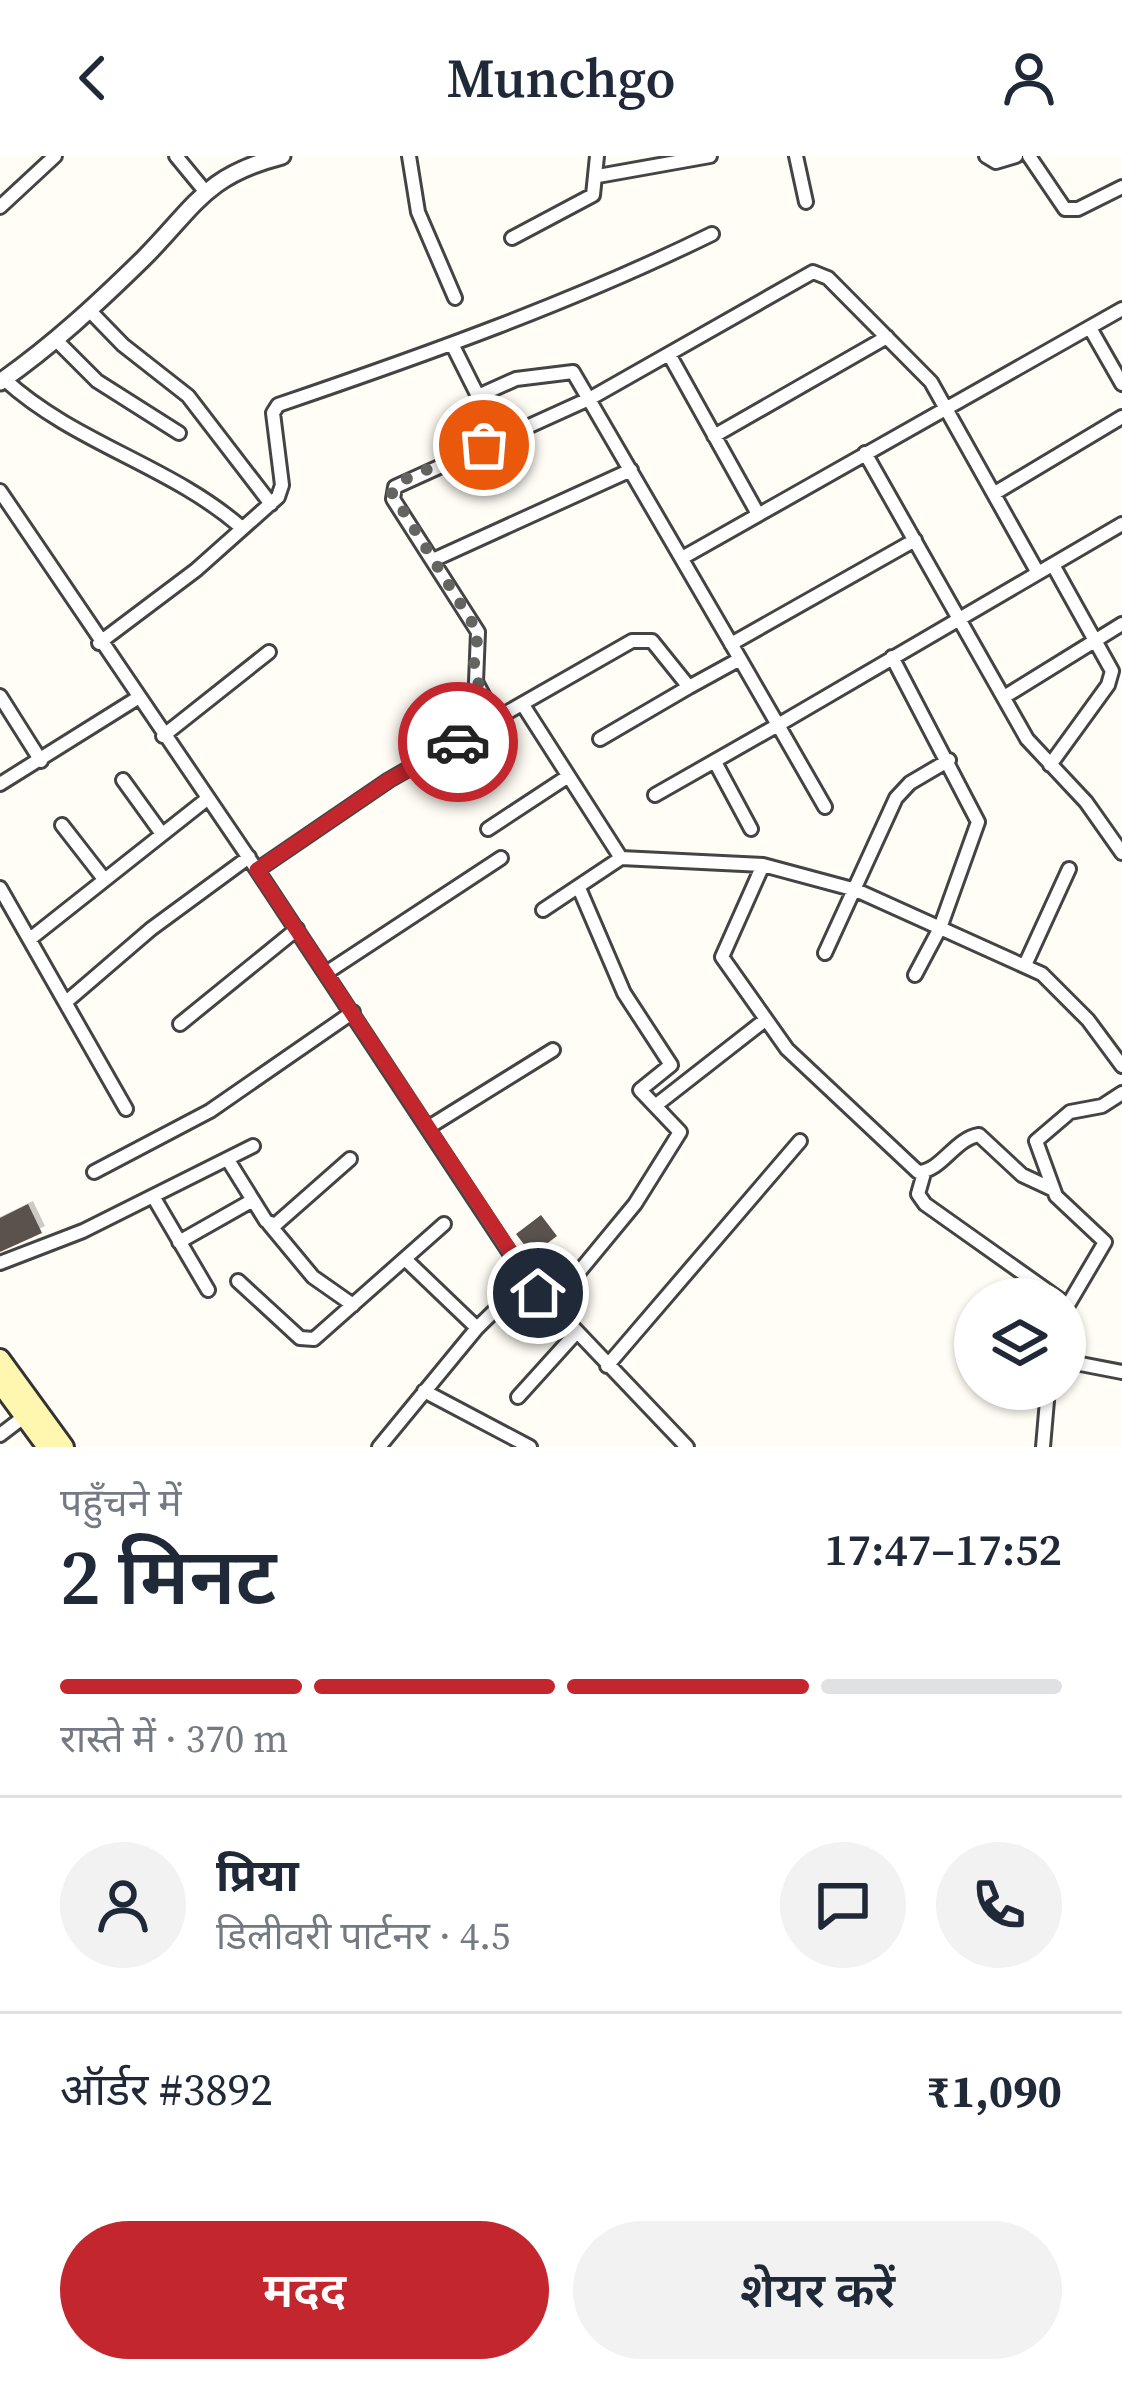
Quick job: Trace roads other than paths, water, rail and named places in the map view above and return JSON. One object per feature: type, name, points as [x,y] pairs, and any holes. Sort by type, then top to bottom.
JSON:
[{"type":"main road","points":[[0,1359],[64,1447]]},
{"type":"main road","points":[[0,1383],[47,1447]]},
{"type":"street","points":[[0,207],[56,156]]},
{"type":"street","points":[[176,156],[204,190]]},
{"type":"street","points":[[242,528],[196,490],[91,441],[2,380],[89,310],[204,190],[248,165],[282,156]]},
{"type":"street","points":[[410,156],[418,212],[455,298]]},
{"type":"street","points":[[512,238],[593,196],[597,156]]},
{"type":"street","points":[[598,176],[710,156]]},
{"type":"street","points":[[796,156],[806,202]]},
{"type":"street","points":[[986,156],[996,162],[1016,156]]},
{"type":"street","points":[[1029,156],[1065,209],[1078,209],[1122,188]]},
{"type":"street","points":[[99,643],[271,504],[282,485],[273,443],[278,405],[452,344],[629,274],[712,234]]},
{"type":"street","points":[[497,721],[473,672],[478,632],[393,499],[395,487],[591,398],[813,272],[828,278],[931,382],[1038,573]]},
{"type":"street","points":[[682,558],[1122,309]]},
{"type":"street","points":[[89,310],[188,396],[271,504]]},
{"type":"street","points":[[1090,328],[1122,384]]},
{"type":"street","points":[[714,436],[887,337]]},
{"type":"street","points":[[56,340],[97,381],[179,433]]},
{"type":"street","points":[[452,344],[478,396],[509,381],[572,372],[825,807]]},
{"type":"street","points":[[670,356],[758,514]]},
{"type":"street","points":[[995,493],[1122,417]]},
{"type":"street","points":[[866,453],[1036,752],[1087,802],[1122,853]]},
{"type":"street","points":[[433,560],[631,470]]},
{"type":"street","points":[[0,491],[136,699],[353,1012],[527,1279],[687,1447]]},
{"type":"street","points":[[655,795],[1122,524]]},
{"type":"street","points":[[731,644],[915,540]]},
{"type":"street","points":[[1050,765],[1112,678],[1097,640],[1053,565]]},
{"type":"street","points":[[1004,697],[1122,624]]},
{"type":"street","points":[[257,870],[389,780],[639,638],[652,641],[689,687]]},
{"type":"street","points":[[163,736],[269,652]]},
{"type":"street","points":[[892,657],[979,822],[940,928],[915,975]]},
{"type":"street","points":[[600,739],[740,659]]},
{"type":"street","points":[[0,696],[40,760]]},
{"type":"street","points":[[2,780],[136,699]]},
{"type":"street","points":[[523,705],[621,858]]},
{"type":"street","points":[[825,953],[896,798],[910,783],[949,760]]},
{"type":"street","points":[[715,762],[751,829]]},
{"type":"street","points":[[488,829],[567,777]]},
{"type":"street","points":[[123,780],[162,834]]},
{"type":"street","points":[[30,939],[207,799]]},
{"type":"street","points":[[62,825],[104,879]]},
{"type":"street","points":[[66,1002],[151,929],[248,857]]},
{"type":"street","points":[[326,973],[501,858]]},
{"type":"street","points":[[543,910],[621,858],[795,869],[856,890],[1025,965],[1061,989],[1122,1066]]},
{"type":"street","points":[[763,865],[722,958],[800,1062],[924,1173]]},
{"type":"street","points":[[1025,965],[1069,869]]},
{"type":"street","points":[[550,1307],[635,1204],[680,1132],[640,1090],[671,1065],[624,993],[579,888]]},
{"type":"street","points":[[2,897],[126,1109]]},
{"type":"street","points":[[181,1024],[297,929]]},
{"type":"street","points":[[94,1172],[210,1111],[353,1012]]},
{"type":"street","points":[[655,1106],[765,1019]]},
{"type":"street","points":[[429,1127],[553,1050]]},
{"type":"street","points":[[1052,1190],[1036,1141],[1070,1112],[1102,1106],[1122,1093]]},
{"type":"street","points":[[1028,1278],[918,1195],[924,1173],[965,1138],[979,1135],[1022,1175],[1052,1190],[1105,1242],[1081,1278]]},
{"type":"street","points":[[608,1366],[800,1141]]},
{"type":"street","points":[[0,1263],[154,1198],[253,1146]]},
{"type":"street","points":[[227,1160],[269,1224],[313,1276],[353,1305]]},
{"type":"street","points":[[269,1224],[280,1222],[350,1160]]},
{"type":"street","points":[[154,1198],[208,1290]]},
{"type":"street","points":[[179,1242],[253,1200]]},
{"type":"street","points":[[238,1281],[308,1341],[444,1224]]},
{"type":"street","points":[[405,1259],[477,1328]]},
{"type":"street","points":[[379,1447],[477,1328],[527,1279]]},
{"type":"street","points":[[518,1396],[575,1334]]},
{"type":"street","points":[[1086,1365],[1122,1372]]},
{"type":"street","points":[[424,1391],[530,1447]]},
{"type":"street","points":[[1043,1447],[1046,1410]]},
{"type":"street","points":[[0,1436],[25,1416]]}]
